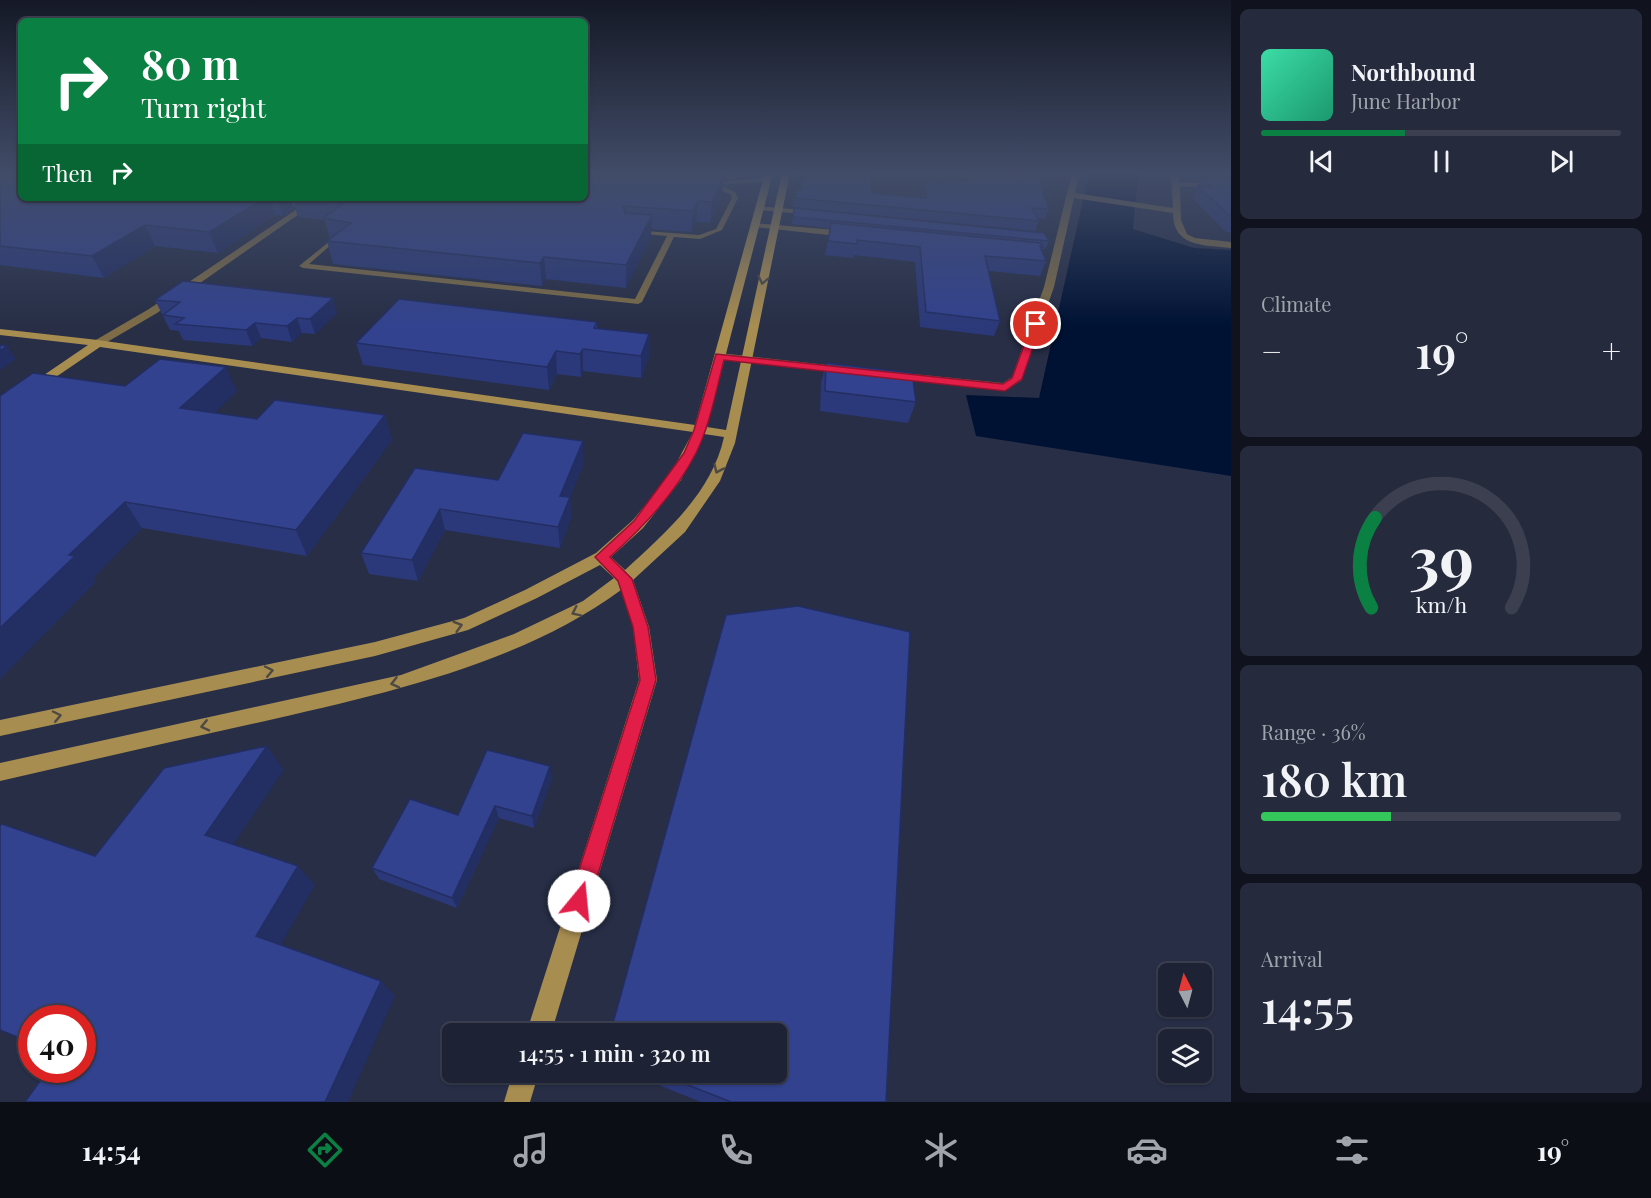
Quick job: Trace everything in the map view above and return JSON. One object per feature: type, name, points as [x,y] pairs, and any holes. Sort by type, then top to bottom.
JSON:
[{"type":"street","points":[[0,411],[98,343],[153,311],[280,224]]},
{"type":"street","points":[[886,375],[1005,387],[1017,379],[1050,287],[1050,254],[1062,224]]},
{"type":"street","points":[[1177,224],[1177,230],[1182,236],[1192,240],[1231,245]]},
{"type":"street","points":[[0,728],[395,644],[468,623],[531,594],[602,557],[638,524],[675,477],[700,430],[755,225],[856,235]]},
{"type":"street","points":[[0,772],[401,682],[520,639],[589,605],[625,579],[680,528],[713,481],[730,434],[774,227]]},
{"type":"street","points":[[0,332],[98,343],[730,434]]},
{"type":"street","points":[[720,356],[862,372]]},
{"type":"street","points":[[541,1023],[648,680],[641,627],[625,579],[602,557]]},
{"type":"street","points":[[517,1102],[523,1083]]},
{"type":"lane","points":[[626,230],[700,237],[719,230],[722,224]]},
{"type":"lane","points":[[330,243],[303,266],[638,302],[671,235]]},
{"type":"water","points":[[1078,224],[1133,224],[1133,229],[1194,248],[1231,250],[1231,476],[976,436],[966,395],[1039,398]]},
{"type":"building","points":[[0,224],[221,224],[209,232],[145,225],[92,256],[0,246]]},
{"type":"building","points":[[349,224],[647,224],[626,265],[544,257],[540,263],[327,241]]},
{"type":"building","points":[[831,224],[846,224],[1041,243],[1046,261],[985,256],[1000,321],[926,312],[920,247],[857,240],[857,244],[828,241]]},
{"type":"building","points":[[872,224],[958,224],[1044,233],[1049,241]]},
{"type":"building","points":[[183,281],[333,298],[310,319],[297,318],[287,326],[255,323],[246,330],[175,324],[184,318],[163,315],[180,302],[155,300]]},
{"type":"building","points":[[399,299],[597,322],[594,328],[649,334],[641,356],[583,349],[580,354],[556,351],[547,367],[356,343]]},
{"type":"building","points":[[160,359],[226,367],[180,408],[257,419],[275,400],[385,415],[296,530],[125,502],[69,555],[75,556],[0,628],[0,396],[33,373],[125,386]]},
{"type":"building","points":[[826,363],[912,373],[916,402],[825,391]]},
{"type":"building","points":[[523,433],[583,441],[560,496],[570,497],[558,527],[440,509],[412,560],[361,553],[415,468],[498,480]]},
{"type":"building","points":[[798,606],[910,632],[886,1102],[731,1102],[683,1083],[787,1083],[787,1023],[613,1023],[726,615]]},
{"type":"building","points":[[267,746],[205,835],[298,866],[256,936],[381,981],[325,1102],[25,1102],[39,1083],[96,1083],[96,1005],[18,1005],[18,1037],[0,1030],[0,826],[2,824],[95,856],[164,768]]},
{"type":"building","points":[[487,750],[550,766],[532,816],[495,806],[452,898],[372,868],[410,799],[458,815]]},
{"type":"route","points":[[579,901],[648,680],[641,627],[625,579],[602,557],[638,524],[675,477],[690,453],[700,430],[720,356],[1005,387],[1017,379],[1036,324]]}]
